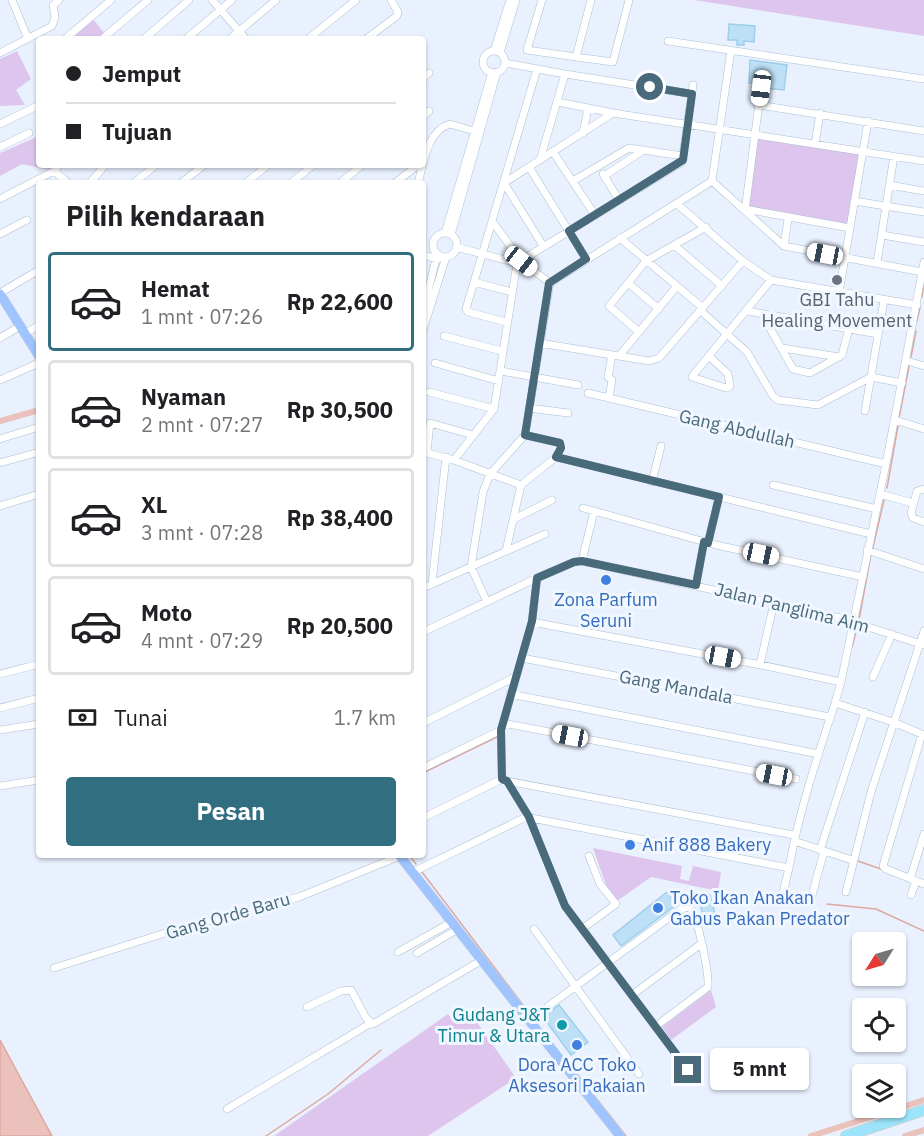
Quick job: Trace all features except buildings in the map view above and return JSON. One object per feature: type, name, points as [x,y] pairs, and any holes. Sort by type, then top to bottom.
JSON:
[{"type":"highway","points":[[846,1136],[924,1110]]},
{"type":"highway","points":[[867,1136],[924,1116]]},
{"type":"main road","points":[[0,293],[36,351]]},
{"type":"main road","points":[[401,858],[620,1136]]},
{"type":"street","points":[[12,0],[28,39]]},
{"type":"street","points":[[69,36],[111,0]]},
{"type":"street","points":[[106,36],[148,0]]},
{"type":"street","points":[[147,36],[189,0]]},
{"type":"street","points":[[212,0],[243,36]]},
{"type":"street","points":[[190,36],[232,0]]},
{"type":"street","points":[[233,36],[276,0]]},
{"type":"street","points":[[312,36],[356,0]]},
{"type":"street","points":[[370,36],[398,14],[391,0]]},
{"type":"street","points":[[497,52],[510,0]]},
{"type":"street","points":[[497,52],[516,0]]},
{"type":"street","points":[[542,0],[527,50],[614,62],[629,0]]},
{"type":"street","points":[[576,57],[591,0]]},
{"type":"street","points":[[0,53],[52,26],[55,17],[53,2]]},
{"type":"street","points":[[668,41],[924,79]]},
{"type":"street","points":[[486,602],[471,567],[483,492],[490,474],[525,435],[549,283],[712,181],[731,50]]},
{"type":"street","points":[[497,52],[505,63],[692,94]]},
{"type":"street","points":[[494,72],[484,67],[483,63],[486,54],[497,52]]},
{"type":"street","points":[[448,234],[474,131],[494,72],[505,63]]},
{"type":"street","points":[[506,322],[468,312],[466,309],[537,69]]},
{"type":"street","points":[[448,234],[494,72]]},
{"type":"street","points":[[540,160],[565,74]]},
{"type":"street","points":[[456,247],[519,262],[678,165],[683,160],[693,85]]},
{"type":"street","points":[[745,210],[761,88]]},
{"type":"street","points":[[558,102],[613,113],[924,161]]},
{"type":"street","points":[[759,105],[924,131]]},
{"type":"street","points":[[0,124],[36,106]]},
{"type":"street","points":[[583,133],[588,108]]},
{"type":"street","points":[[504,183],[613,113]]},
{"type":"street","points":[[815,144],[820,113]]},
{"type":"street","points":[[839,293],[868,121]]},
{"type":"street","points":[[426,154],[432,138],[441,128],[450,124],[474,131]]},
{"type":"street","points":[[0,147],[29,133]]},
{"type":"street","points":[[573,181],[629,148],[683,156]]},
{"type":"street","points":[[604,176],[644,150]]},
{"type":"street","points":[[553,152],[595,215]]},
{"type":"street","points":[[877,263],[894,156]]},
{"type":"street","points":[[529,167],[586,259]]},
{"type":"street","points":[[598,167],[619,200]]},
{"type":"street","points":[[0,199],[56,168],[66,180]]},
{"type":"street","points":[[92,180],[102,168]]},
{"type":"street","points":[[138,180],[152,168]]},
{"type":"street","points":[[185,180],[200,168]]},
{"type":"street","points":[[250,180],[264,168]]},
{"type":"street","points":[[293,180],[303,168]]},
{"type":"street","points":[[344,180],[358,168]]},
{"type":"street","points":[[399,180],[414,168]]},
{"type":"street","points":[[712,181],[784,246],[922,272]]},
{"type":"street","points":[[504,183],[544,247]]},
{"type":"street","points":[[889,185],[924,190]]},
{"type":"street","points":[[854,201],[924,212]]},
{"type":"street","points":[[677,204],[743,261],[771,280],[884,300],[919,302]]},
{"type":"street","points":[[745,210],[850,228]]},
{"type":"street","points":[[784,246],[788,219],[791,218]]},
{"type":"street","points":[[0,234],[27,220]]},
{"type":"street","points":[[492,221],[519,262],[549,283]]},
{"type":"street","points":[[639,332],[609,306],[646,261],[706,227]]},
{"type":"street","points":[[426,255],[438,257],[446,257],[451,255],[456,247],[456,240],[448,234],[438,235],[433,242],[438,257],[426,300]]},
{"type":"street","points":[[882,235],[924,242]]},
{"type":"street","points":[[620,238],[677,286],[750,355],[773,396],[778,400],[818,405],[871,377],[902,384]]},
{"type":"street","points":[[674,245],[722,286]]},
{"type":"street","points":[[426,320],[446,257]]},
{"type":"street","points":[[540,343],[649,361],[659,358],[743,261]]},
{"type":"street","points":[[432,583],[450,458],[494,409],[511,292],[519,262]]},
{"type":"street","points":[[783,893],[794,838],[841,682],[919,302],[924,262]]},
{"type":"street","points":[[0,293],[36,272]]},
{"type":"street","points":[[709,356],[728,374],[730,386],[726,388],[693,379],[709,356],[727,333],[771,280]]},
{"type":"street","points":[[474,282],[511,292]]},
{"type":"street","points":[[628,283],[659,309]]},
{"type":"street","points":[[609,398],[612,380],[608,377],[615,356],[639,332],[677,286]]},
{"type":"street","points":[[865,411],[884,300]]},
{"type":"street","points":[[747,311],[878,334]]},
{"type":"street","points":[[762,314],[793,369],[810,373],[844,353],[849,328]]},
{"type":"street","points":[[0,338],[36,326]]},
{"type":"street","points":[[914,326],[924,327]]},
{"type":"street","points":[[444,336],[502,351]]},
{"type":"street","points":[[782,348],[839,357]]},
{"type":"street","points":[[907,361],[924,366]]},
{"type":"street","points":[[435,363],[499,381]]},
{"type":"street","points":[[0,380],[36,364]]},
{"type":"street","points":[[501,371],[578,385]]},
{"type":"street","points":[[429,392],[494,409]]},
{"type":"street","name":"Gang Abdullah","points":[[588,393],[886,464]]},
{"type":"street","points":[[529,408],[568,413]]},
{"type":"street","points":[[895,420],[924,429]]},
{"type":"street","points":[[426,445],[430,423],[473,435]]},
{"type":"street","points":[[0,439],[36,428]]},
{"type":"street","points":[[506,551],[521,485],[556,457],[561,448],[560,443],[525,435]]},
{"type":"street","points":[[652,482],[662,446]]},
{"type":"street","points":[[426,451],[521,485]]},
{"type":"street","points":[[0,463],[36,453]]},
{"type":"street","points":[[556,457],[872,534]]},
{"type":"street","points":[[773,485],[877,509]]},
{"type":"street","points":[[924,489],[917,491],[911,516],[924,522]]},
{"type":"street","points":[[880,494],[913,503]]},
{"type":"street","points":[[0,506],[36,495]]},
{"type":"street","points":[[696,585],[719,497]]},
{"type":"street","points":[[514,519],[552,500]]},
{"type":"street","points":[[583,508],[706,542],[863,577]]},
{"type":"street","points":[[426,631],[537,578],[574,562],[582,561],[594,511]]},
{"type":"street","points":[[426,586],[545,534]]},
{"type":"street","points":[[867,550],[924,569]]},
{"type":"street","name":"Jalan Panglima Aim","points":[[582,561],[853,621],[922,644]]},
{"type":"street","points":[[537,578],[532,621],[502,727],[504,780],[529,817],[565,906],[688,1070]]},
{"type":"street","points":[[760,664],[774,603]]},
{"type":"street","points":[[532,621],[760,664],[841,682]]},
{"type":"street","points":[[846,892],[852,860],[893,722],[922,644],[924,631]]},
{"type":"street","points":[[873,677],[892,634]]},
{"type":"street","name":"Gang Mandala","points":[[522,658],[830,717]]},
{"type":"street","points":[[0,674],[36,665]]},
{"type":"street","points":[[426,722],[515,677]]},
{"type":"street","points":[[510,694],[819,754]]},
{"type":"street","points":[[0,708],[36,699]]},
{"type":"street","points":[[835,703],[866,712],[923,734],[883,866],[917,881]]},
{"type":"street","points":[[811,899],[822,850],[866,712]]},
{"type":"street","points":[[0,730],[36,724]]},
{"type":"street","points":[[426,766],[502,727],[796,779]]},
{"type":"street","points":[[0,786],[36,780]]},
{"type":"street","points":[[426,817],[504,780],[794,838],[852,860]]},
{"type":"street","points":[[413,872],[496,830],[529,817],[789,868]]},
{"type":"street","points":[[911,895],[917,881],[924,834]]},
{"type":"street","points":[[582,929],[616,904],[600,884],[589,856]]},
{"type":"street","name":"Gang Orde Baru","points":[[54,968],[181,928],[291,899],[392,858]]},
{"type":"street","points":[[528,1021],[681,909],[689,907],[694,912],[708,987],[656,1026]]},
{"type":"street","points":[[398,952],[455,925]]},
{"type":"street","points":[[417,953],[455,925]]},
{"type":"street","points":[[534,929],[639,1074]]},
{"type":"street","points":[[632,995],[701,944]]},
{"type":"street","points":[[228,1109],[371,1023],[376,1023],[482,960]]},
{"type":"street","points":[[306,1007],[341,991],[351,990],[359,1008],[371,1023]]},
{"type":"shaded area","points":[[694,0],[924,0],[924,36]]},
{"type":"shaded area","points":[[93,19],[105,34],[103,36],[73,36]]},
{"type":"shaded area","points":[[17,51],[31,79],[16,90],[25,105],[0,106],[0,59]]},
{"type":"shaded area","points":[[36,137],[36,167],[22,164],[0,176],[0,153]]},
{"type":"shaded area","points":[[758,137],[860,154],[848,225],[747,208]]},
{"type":"shaded area","points":[[593,848],[682,866],[680,879],[689,881],[693,866],[721,872],[718,891],[651,877],[617,901],[607,888]]},
{"type":"shaded area","points":[[711,990],[716,1007],[671,1040],[662,1027]]},
{"type":"shaded area","points":[[467,1008],[516,1078],[428,1136],[274,1136],[448,1014],[452,1020]]},
{"type":"shaded area","points":[[0,1040],[52,1136],[0,1136]]},
{"type":"waterway","points":[[922,297],[924,284]]},
{"type":"waterway","points":[[917,321],[920,307]]},
{"type":"waterway","points":[[911,357],[916,331]]},
{"type":"waterway","points":[[899,418],[909,366]]},
{"type":"waterway","points":[[0,421],[36,411]]},
{"type":"waterway","points":[[887,488],[898,426]]},
{"type":"waterway","points":[[873,547],[884,500]]},
{"type":"waterway","points":[[859,620],[871,554]]},
{"type":"waterway","points":[[852,647],[857,628]]},
{"type":"waterway","points":[[426,772],[499,736]]},
{"type":"waterway","points":[[411,858],[416,864]]},
{"type":"waterway","points":[[858,861],[881,869]]},
{"type":"waterway","points":[[422,872],[523,1005]]},
{"type":"waterway","points":[[827,904],[876,909],[924,931]]},
{"type":"waterway","points":[[266,1136],[328,1094],[381,1050]]},
{"type":"waterway","points":[[577,1074],[626,1136]]},
{"type":"waterway","points":[[811,1136],[924,1100]]},
{"type":"waterway","points":[[905,1136],[924,1130]]},
{"type":"place","name":"GBI Tahu Healing Movement","points":[[837,280]]},
{"type":"place","name":"Zona Parfum Seruni","points":[[606,580]]},
{"type":"place","name":"Anif 888 Bakery","points":[[630,845]]},
{"type":"place","name":"Toko Ikan Anakan Gabus Pakan Predator","points":[[658,908]]},
{"type":"place","name":"Gudang J&T Timur & Utara","points":[[562,1025]]},
{"type":"place","name":"Dora ACC Toko Aksesori Pakaian","points":[[577,1045]]},
{"type":"route","points":[[650,87],[692,94],[683,160],[569,231],[586,259],[549,283],[525,435],[560,443],[561,448],[556,457],[719,497],[708,543],[704,542],[696,585],[582,561],[574,562],[537,578],[528,640],[510,694],[500,736],[502,779],[507,781],[529,817],[565,906],[688,1070]]}]
